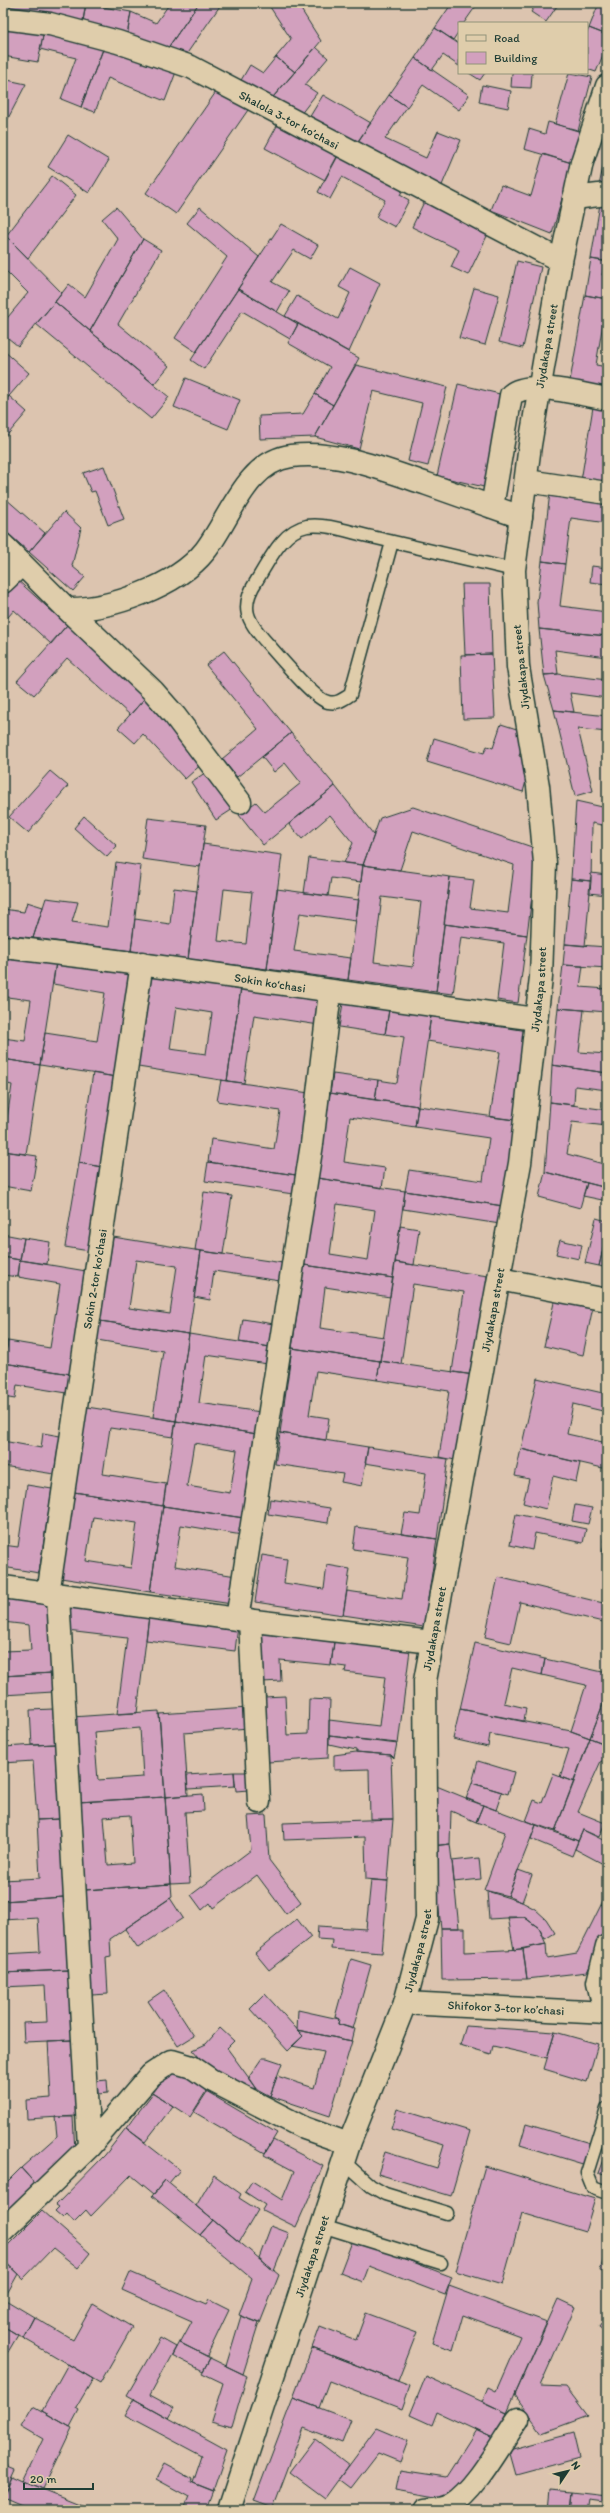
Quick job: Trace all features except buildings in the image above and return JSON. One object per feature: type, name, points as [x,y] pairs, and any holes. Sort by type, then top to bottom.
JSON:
[{"type":"street","name":"Shalola 3-tor koʼchasi","points":[[3,18],[50,24],[118,42],[191,67],[561,261]]},
{"type":"street","name":"Jiydakapa street","points":[[229,2510],[346,2152],[405,2003],[427,1919],[425,1681],[520,1163],[541,977],[545,863],[538,786],[518,667],[514,570],[540,388],[561,261],[582,162],[607,86]]},
{"type":"street","points":[[574,198],[607,194]]},
{"type":"street","points":[[492,507],[508,401],[515,391],[540,388],[607,399]]},
{"type":"street","points":[[67,609],[105,606],[170,581],[182,573],[205,551],[243,490],[264,466],[277,459],[292,456],[309,456],[373,466],[521,517]]},
{"type":"street","points":[[527,481],[607,493]]},
{"type":"street","points":[[3,546],[153,691],[175,716],[240,802]]},
{"type":"street","points":[[3,582],[22,564]]},
{"type":"street","name":"Sokin koʻchasi","points":[[3,947],[142,963],[330,992],[536,1019]]},
{"type":"street","name":"Sokin 2-tor koʼchasi","points":[[89,2147],[53,1595],[142,963]]},
{"type":"street","points":[[260,1802],[244,1620],[312,1144],[330,992]]},
{"type":"street","points":[[499,1279],[607,1300]]},
{"type":"street","points":[[3,1587],[244,1620],[432,1642]]},
{"type":"street","points":[[606,2015],[598,1982],[607,1946]]},
{"type":"street","name":"Shifokor 3-tor koʼchasi","points":[[405,2003],[606,2015]]},
{"type":"street","points":[[3,2230],[89,2147],[151,2076],[172,2061],[192,2067],[211,2080],[304,2128],[346,2152]]},
{"type":"street","points":[[425,2510],[439,2509],[451,2504],[466,2494],[518,2419]]},
{"type":"lane","points":[[392,542],[350,695],[338,703],[326,702],[315,694],[249,621],[246,607],[248,593],[280,543],[289,534],[306,526],[325,526],[514,570]]},
{"type":"lane","points":[[607,2109],[588,2173],[593,2188],[607,2193]]},
{"type":"lane","points":[[346,2152],[371,2186],[386,2194],[447,2213]]},
{"type":"lane","points":[[322,2226],[441,2263]]}]
